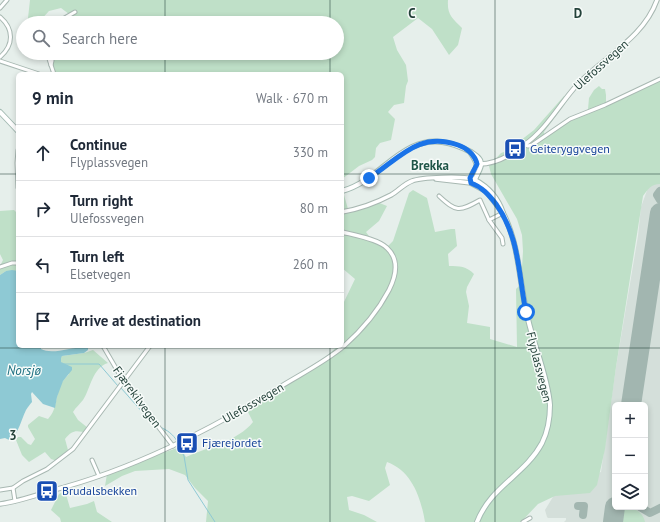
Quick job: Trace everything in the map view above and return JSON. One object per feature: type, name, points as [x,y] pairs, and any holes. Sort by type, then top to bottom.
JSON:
[{"type":"main road","points":[[0,112],[16,129]]},
{"type":"main road","points":[[344,190],[362,183],[407,150],[419,144],[432,142],[447,142],[460,146],[479,158],[479,164],[472,180]]},
{"type":"main road","name":"Flyplassvegen","points":[[472,180],[486,192],[503,213],[510,230],[515,247],[526,312],[548,395],[550,416],[546,432],[537,451],[524,467],[492,496],[485,505],[477,522]]},
{"type":"street","points":[[0,8],[7,0]]},
{"type":"street","name":"Ulefossvegen","points":[[479,164],[496,161],[525,145],[543,128],[576,86],[637,33],[648,19],[657,0]]},
{"type":"street","points":[[68,16],[75,12]]},
{"type":"street","points":[[0,17],[7,24],[11,34],[8,47],[0,57]]},
{"type":"street","points":[[0,60],[34,72]]},
{"type":"street","points":[[49,60],[53,72]]},
{"type":"street","points":[[51,65],[52,60]]},
{"type":"street","points":[[525,145],[528,146],[532,144],[570,119],[660,79]]},
{"type":"street","points":[[344,212],[364,207],[383,199],[412,181],[452,178],[472,180]]},
{"type":"street","points":[[439,196],[451,206],[458,209],[465,208],[480,200],[489,220],[502,238],[503,244]]},
{"type":"street","points":[[489,220],[503,213]]},
{"type":"street","name":"Ulefossvegen","points":[[344,233],[384,245],[394,257],[395,268],[393,279],[385,297],[370,319],[344,346]]},
{"type":"street","points":[[0,267],[16,263]]},
{"type":"street","name":"Fjærekilvegen","points":[[104,348],[124,382],[173,446]]},
{"type":"street","points":[[0,490],[13,488],[23,481],[51,467],[73,449],[149,348]]},
{"type":"street","name":"Ulefossvegen","points":[[0,504],[16,501],[99,476],[173,446],[229,417],[341,348]]},
{"type":"street","points":[[92,460],[99,476]]},
{"type":"street","points":[[13,488],[16,501]]},
{"type":"street","points":[[523,522],[530,518]]},
{"type":"shaded area","points":[[660,172],[660,522],[564,522],[566,518],[548,518],[545,510],[559,487],[601,472],[616,367],[638,236],[641,207],[649,185]]},
{"type":"green space","points":[[30,0],[448,0],[449,13],[455,22],[462,28],[458,45],[449,55],[432,29],[418,18],[393,37],[397,50],[406,65],[408,81],[404,103],[394,105],[388,112],[395,119],[391,140],[380,143],[376,148],[375,157],[372,160],[359,166],[344,177],[344,72],[55,72],[52,66],[54,60],[344,60],[344,16],[72,16],[61,8],[49,11],[44,16],[28,16]]},
{"type":"green space","points":[[660,81],[660,184],[652,186],[643,196],[616,367],[605,449],[597,485],[590,493],[555,496],[538,504],[521,522],[425,522],[421,504],[414,486],[403,472],[396,466],[387,462],[385,468],[390,485],[369,501],[352,496],[347,497],[349,510],[364,515],[377,522],[206,522],[208,501],[185,475],[169,469],[135,471],[122,476],[105,486],[107,474],[114,473],[116,470],[148,458],[180,447],[186,457],[231,439],[247,429],[253,422],[247,410],[249,404],[322,360],[336,348],[344,348],[344,302],[355,279],[344,270],[344,195],[348,209],[357,209],[377,202],[387,206],[379,221],[366,232],[371,239],[387,247],[393,241],[409,193],[413,190],[427,198],[435,232],[455,229],[457,246],[448,254],[449,266],[463,267],[474,274],[466,292],[469,306],[467,323],[490,327],[490,339],[517,347],[516,289],[520,285],[522,268],[522,235],[517,219],[491,174],[489,166],[501,153],[507,151],[534,130],[564,96],[571,95],[544,132],[545,137],[568,122],[586,113],[589,98],[594,90],[599,86],[602,89],[605,89],[606,103],[609,105]]},
{"type":"green space","points":[[14,210],[16,212],[16,271],[6,271],[0,275],[0,266],[3,260],[0,254],[0,211]]},
{"type":"green space","points":[[93,350],[108,363],[98,369],[92,379],[86,395],[73,412],[78,420],[88,428],[87,433],[80,431],[72,432],[65,439],[68,450],[57,461],[51,459],[45,452],[29,462],[22,455],[16,440],[18,437],[21,437],[31,445],[35,439],[28,425],[39,416],[48,419],[51,415],[55,406],[58,391],[62,382],[69,374],[60,358],[62,356],[84,353]]},
{"type":"green space","points":[[65,491],[70,508],[94,501],[97,512],[112,522],[61,522],[60,518],[51,510],[59,494]]},
{"type":"green space","points":[[622,510],[636,510],[642,515],[645,522],[620,522]]},
{"type":"water","name":"Norsjø","points":[[6,271],[16,271],[16,348],[41,348],[46,351],[59,351],[73,348],[88,348],[88,350],[84,353],[62,356],[61,362],[72,367],[72,370],[63,381],[57,397],[55,408],[43,404],[32,392],[32,402],[26,410],[17,432],[9,440],[5,438],[0,439],[0,275]]},
{"type":"waterway","points":[[64,364],[99,364],[118,386]]},
{"type":"waterway","points":[[121,388],[152,423],[156,425]]},
{"type":"waterway","points":[[160,427],[170,432],[177,441]]},
{"type":"waterway","points":[[178,444],[184,456],[188,480],[215,522]]},
{"type":"taxiway","points":[[660,191],[657,195],[660,200]]},
{"type":"taxiway","points":[[578,506],[584,506],[583,515]]},
{"type":"taxiway","points":[[645,510],[650,513],[660,508]]},
{"type":"runway","points":[[631,402],[660,213]]},
{"type":"runway","points":[[613,522],[615,510]]},
{"type":"place","name":"Geiteryggvegen","points":[[515,149]]},
{"type":"place","name":"Fjærejordet","points":[[187,443]]},
{"type":"place","name":"Brudalsbekken","points":[[47,491]]},
{"type":"district","name":"Brekka","points":[[430,165]]},
{"type":"route","points":[[369,178],[400,154],[419,144],[427,142],[447,142],[460,146],[470,152],[477,162],[470,178],[471,183],[478,186],[491,197],[503,213],[513,238],[526,312]]}]
